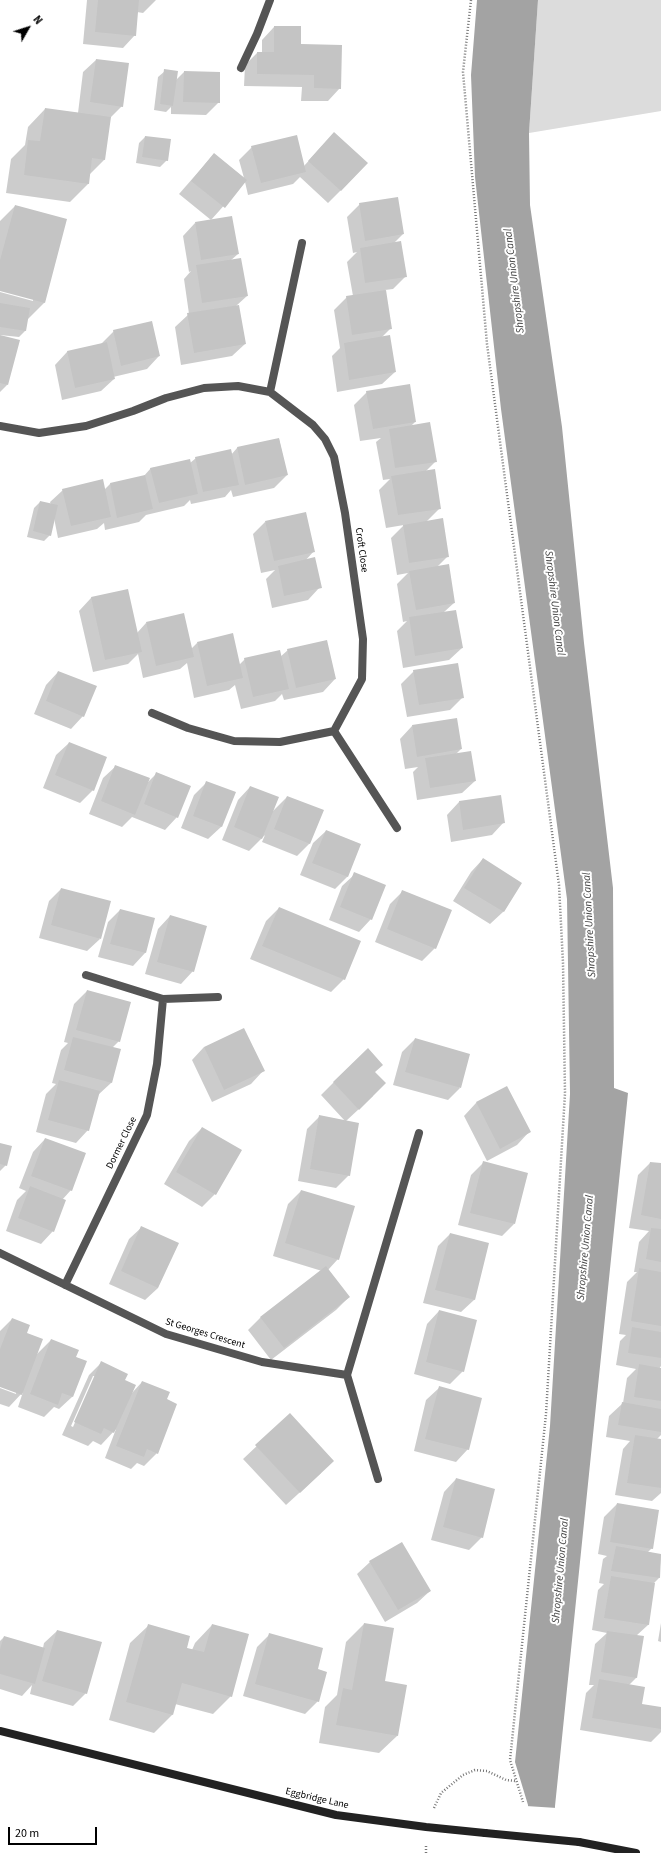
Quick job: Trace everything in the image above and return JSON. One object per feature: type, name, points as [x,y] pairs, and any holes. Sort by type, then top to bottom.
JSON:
[{"type":"street","points":[[240,68],[257,34],[270,0]]},
{"type":"street","points":[[270,392],[302,242]]},
{"type":"street","name":"Croft Close","points":[[0,426],[39,433],[86,426],[133,411],[166,398],[204,388],[238,386],[270,392],[313,425],[325,439],[334,457],[345,513],[363,639],[362,679],[334,731]]},
{"type":"street","points":[[152,713],[188,728],[234,741],[280,742],[334,731],[396,828]]},
{"type":"street","points":[[86,975],[163,999],[218,997]]},
{"type":"street","name":"Dormer Close","points":[[64,1285],[147,1115],[157,1064],[163,999]]},
{"type":"street","points":[[378,1478],[347,1375],[419,1134]]},
{"type":"street","name":"St Georges Crescent","points":[[0,1253],[166,1334],[262,1362],[347,1375]]},
{"type":"street","name":"Eggbridge Lane","points":[[0,1731],[336,1815],[426,1827],[579,1842],[636,1853]]},
{"type":"path","points":[[471,0],[463,72],[486,336],[559,885],[563,970],[565,1093],[546,1414],[510,1760],[523,1802]]},
{"type":"path","points":[[426,1827],[440,1793],[463,1775],[475,1770],[487,1772],[506,1780],[517,1781]]},
{"type":"shaded area","points":[[538,0],[661,0],[661,111],[529,133]]},
{"type":"water","name":"Shropshire Union Canal","points":[[477,0],[538,0],[529,133],[530,205],[562,427],[584,643],[613,888],[614,1088],[628,1093],[555,1806],[554,1853],[527,1853],[528,1805],[515,1762],[550,1426],[570,1094],[567,899],[501,409],[475,177],[471,75]]},
{"type":"pier","points":[[526,1806],[557,1808],[556,1853],[525,1853]]},
{"type":"building","points":[[98,0],[139,0],[136,36],[95,32]]},
{"type":"building","points":[[274,26],[301,26],[301,44],[342,45],[341,89],[314,88],[314,75],[257,74],[257,52],[274,52]]},
{"type":"building","points":[[96,59],[129,63],[123,107],[90,102]]},
{"type":"building","points":[[164,69],[178,71],[173,106],[160,104]]},
{"type":"building","points":[[184,71],[220,72],[220,103],[183,102]]},
{"type":"building","points":[[45,108],[111,117],[105,160],[92,158],[89,184],[24,175],[28,140],[40,141]]},
{"type":"building","points":[[334,132],[368,163],[341,191],[308,161]]},
{"type":"building","points":[[297,135],[306,172],[261,183],[251,146]]},
{"type":"building","points":[[145,136],[171,139],[168,161],[142,157]]},
{"type":"building","points":[[214,153],[247,180],[225,208],[191,181]]},
{"type":"building","points":[[398,197],[404,234],[365,241],[359,203]]},
{"type":"building","points":[[15,205],[67,219],[45,303],[0,291],[0,260]]},
{"type":"building","points":[[232,216],[239,254],[201,260],[195,222]]},
{"type":"building","points":[[401,241],[407,277],[365,283],[360,248]]},
{"type":"building","points":[[241,258],[248,296],[202,303],[196,265]]},
{"type":"building","points":[[386,290],[392,329],[352,335],[346,296]]},
{"type":"building","points":[[0,303],[30,308],[26,331],[0,327]]},
{"type":"building","points":[[239,305],[246,344],[194,353],[187,313]]},
{"type":"building","points":[[152,321],[160,356],[121,366],[113,330]]},
{"type":"building","points":[[0,335],[20,340],[8,385],[0,383]]},
{"type":"building","points":[[390,335],[396,372],[349,380],[344,343]]},
{"type":"building","points":[[107,342],[115,379],[75,388],[67,351]]},
{"type":"building","points":[[410,384],[416,422],[373,429],[366,391]]},
{"type":"building","points":[[430,422],[437,462],[395,468],[389,429]]},
{"type":"building","points":[[279,438],[288,475],[245,485],[237,447]]},
{"type":"building","points":[[231,449],[239,485],[203,492],[195,457]]},
{"type":"building","points":[[190,459],[198,494],[159,503],[150,468]]},
{"type":"building","points":[[435,469],[441,509],[398,515],[391,476]]},
{"type":"building","points":[[145,475],[153,509],[117,518],[110,483]]},
{"type":"building","points":[[103,479],[111,517],[71,526],[62,489]]},
{"type":"building","points":[[40,501],[58,505],[51,536],[33,531]]},
{"type":"building","points":[[306,512],[315,552],[274,561],[265,521]]},
{"type":"building","points":[[443,518],[449,557],[409,563],[403,525]]},
{"type":"building","points":[[315,557],[322,588],[284,596],[278,566]]},
{"type":"building","points":[[449,564],[455,603],[416,610],[409,571]]},
{"type":"building","points":[[128,589],[142,652],[105,660],[91,597]]},
{"type":"building","points":[[456,610],[463,648],[415,656],[409,617]]},
{"type":"building","points":[[184,613],[194,657],[156,666],[146,622]]},
{"type":"building","points":[[233,633],[243,678],[207,686],[197,642]]},
{"type":"building","points":[[327,640],[336,679],[296,688],[287,649]]},
{"type":"building","points":[[280,650],[289,689],[253,697],[244,658]]},
{"type":"building","points":[[458,663],[464,698],[419,705],[413,670]]},
{"type":"building","points":[[58,671],[97,686],[84,717],[46,701]]},
{"type":"building","points":[[457,718],[462,749],[417,757],[412,725]]},
{"type":"building","points":[[69,742],[107,757],[94,791],[55,775]]},
{"type":"building","points":[[471,751],[476,781],[430,788],[425,758]]},
{"type":"building","points":[[115,765],[150,778],[135,815],[101,801]]},
{"type":"building","points":[[156,772],[191,786],[178,818],[144,804]]},
{"type":"building","points":[[206,781],[236,792],[222,827],[193,816]]},
{"type":"building","points":[[250,786],[279,797],[262,839],[234,827]]},
{"type":"building","points":[[501,795],[505,823],[463,830],[459,801]]},
{"type":"building","points":[[287,796],[324,810],[310,844],[274,829]]},
{"type":"building","points":[[326,830],[361,844],[348,877],[312,863]]},
{"type":"building","points":[[483,858],[522,883],[504,912],[464,888]]},
{"type":"building","points":[[354,872],[386,885],[372,920],[340,907]]},
{"type":"building","points":[[61,888],[111,901],[101,939],[51,925]]},
{"type":"building","points":[[402,890],[452,910],[436,949],[387,929]]},
{"type":"building","points":[[279,907],[361,941],[345,980],[262,946]]},
{"type":"building","points":[[120,909],[155,918],[146,953],[110,944]]},
{"type":"building","points":[[170,915],[207,926],[194,972],[157,962]]},
{"type":"building","points":[[87,990],[131,1002],[120,1042],[76,1030]]},
{"type":"building","points":[[244,1028],[265,1071],[224,1090],[204,1047]]},
{"type":"building","points":[[73,1037],[121,1049],[112,1083],[64,1070]]},
{"type":"building","points":[[415,1038],[470,1054],[461,1088],[405,1072]]},
{"type":"building","points":[[368,1048],[383,1065],[375,1072],[386,1083],[359,1110],[333,1082]]},
{"type":"building","points":[[59,1080],[100,1091],[89,1131],[48,1120]]},
{"type":"building","points":[[507,1086],[531,1132],[500,1149],[476,1102]]},
{"type":"building","points":[[319,1115],[359,1123],[350,1176],[310,1169]]},
{"type":"building","points":[[202,1127],[242,1150],[216,1195],[176,1172]]},
{"type":"building","points":[[45,1138],[86,1153],[72,1191],[31,1176]]},
{"type":"building","points":[[0,1143],[12,1146],[7,1166],[0,1164]]},
{"type":"building","points":[[483,1161],[528,1173],[515,1224],[470,1213]]},
{"type":"building","points":[[650,1162],[661,1163],[661,1219],[641,1215]]},
{"type":"building","points":[[30,1186],[66,1200],[54,1232],[18,1218]]},
{"type":"building","points":[[301,1190],[355,1206],[339,1260],[285,1243]]},
{"type":"building","points":[[141,1226],[179,1243],[158,1288],[121,1271]]},
{"type":"building","points":[[651,1228],[661,1229],[661,1262],[646,1259]]},
{"type":"building","points":[[450,1233],[489,1243],[475,1300],[435,1290]]},
{"type":"building","points":[[326,1266],[350,1297],[284,1348],[260,1317]]},
{"type":"building","points":[[639,1268],[661,1272],[661,1326],[631,1321]]},
{"type":"building","points":[[439,1310],[477,1320],[464,1372],[426,1362]]},
{"type":"building","points":[[12,1318],[30,1325],[27,1333],[43,1339],[22,1395],[0,1387],[0,1349]]},
{"type":"building","points":[[632,1327],[661,1332],[661,1358],[628,1353]]},
{"type":"building","points":[[51,1339],[79,1350],[76,1357],[87,1361],[73,1397],[62,1393],[58,1405],[30,1394]]},
{"type":"building","points":[[101,1361],[128,1374],[125,1380],[136,1385],[114,1433],[104,1428],[101,1434],[74,1422]]},
{"type":"building","points":[[639,1364],[661,1368],[661,1401],[634,1397]]},
{"type":"building","points":[[142,1381],[170,1392],[167,1399],[177,1404],[158,1454],[147,1449],[144,1457],[116,1446]]},
{"type":"building","points":[[439,1386],[482,1398],[469,1450],[425,1439]]},
{"type":"building","points":[[622,1402],[661,1409],[661,1432],[618,1425]]},
{"type":"building","points":[[290,1413],[334,1461],[300,1493],[255,1445]]},
{"type":"building","points":[[635,1435],[661,1439],[661,1488],[627,1483]]},
{"type":"building","points":[[456,1478],[495,1489],[483,1538],[443,1527]]},
{"type":"building","points":[[617,1503],[659,1510],[653,1549],[610,1542]]},
{"type":"building","points":[[402,1542],[431,1591],[398,1610],[369,1561]]},
{"type":"building","points":[[616,1546],[661,1554],[660,1578],[611,1571]]},
{"type":"building","points":[[611,1576],[655,1583],[649,1625],[604,1618]]},
{"type":"building","points":[[364,1623],[394,1628],[385,1681],[407,1685],[398,1736],[336,1725],[343,1688],[352,1690]]},
{"type":"building","points":[[148,1624],[190,1636],[187,1648],[204,1652],[212,1624],[249,1634],[232,1697],[182,1683],[173,1715],[126,1702]]},
{"type":"building","points":[[57,1630],[102,1642],[87,1694],[42,1681]]},
{"type":"building","points":[[607,1631],[644,1636],[637,1678],[601,1672]]},
{"type":"building","points":[[269,1633],[323,1648],[318,1669],[327,1672],[319,1702],[255,1684]]},
{"type":"building","points":[[4,1636],[45,1648],[35,1684],[0,1674],[0,1649]]},
{"type":"building","points":[[599,1679],[645,1687],[642,1704],[661,1707],[661,1729],[592,1718]]}]
